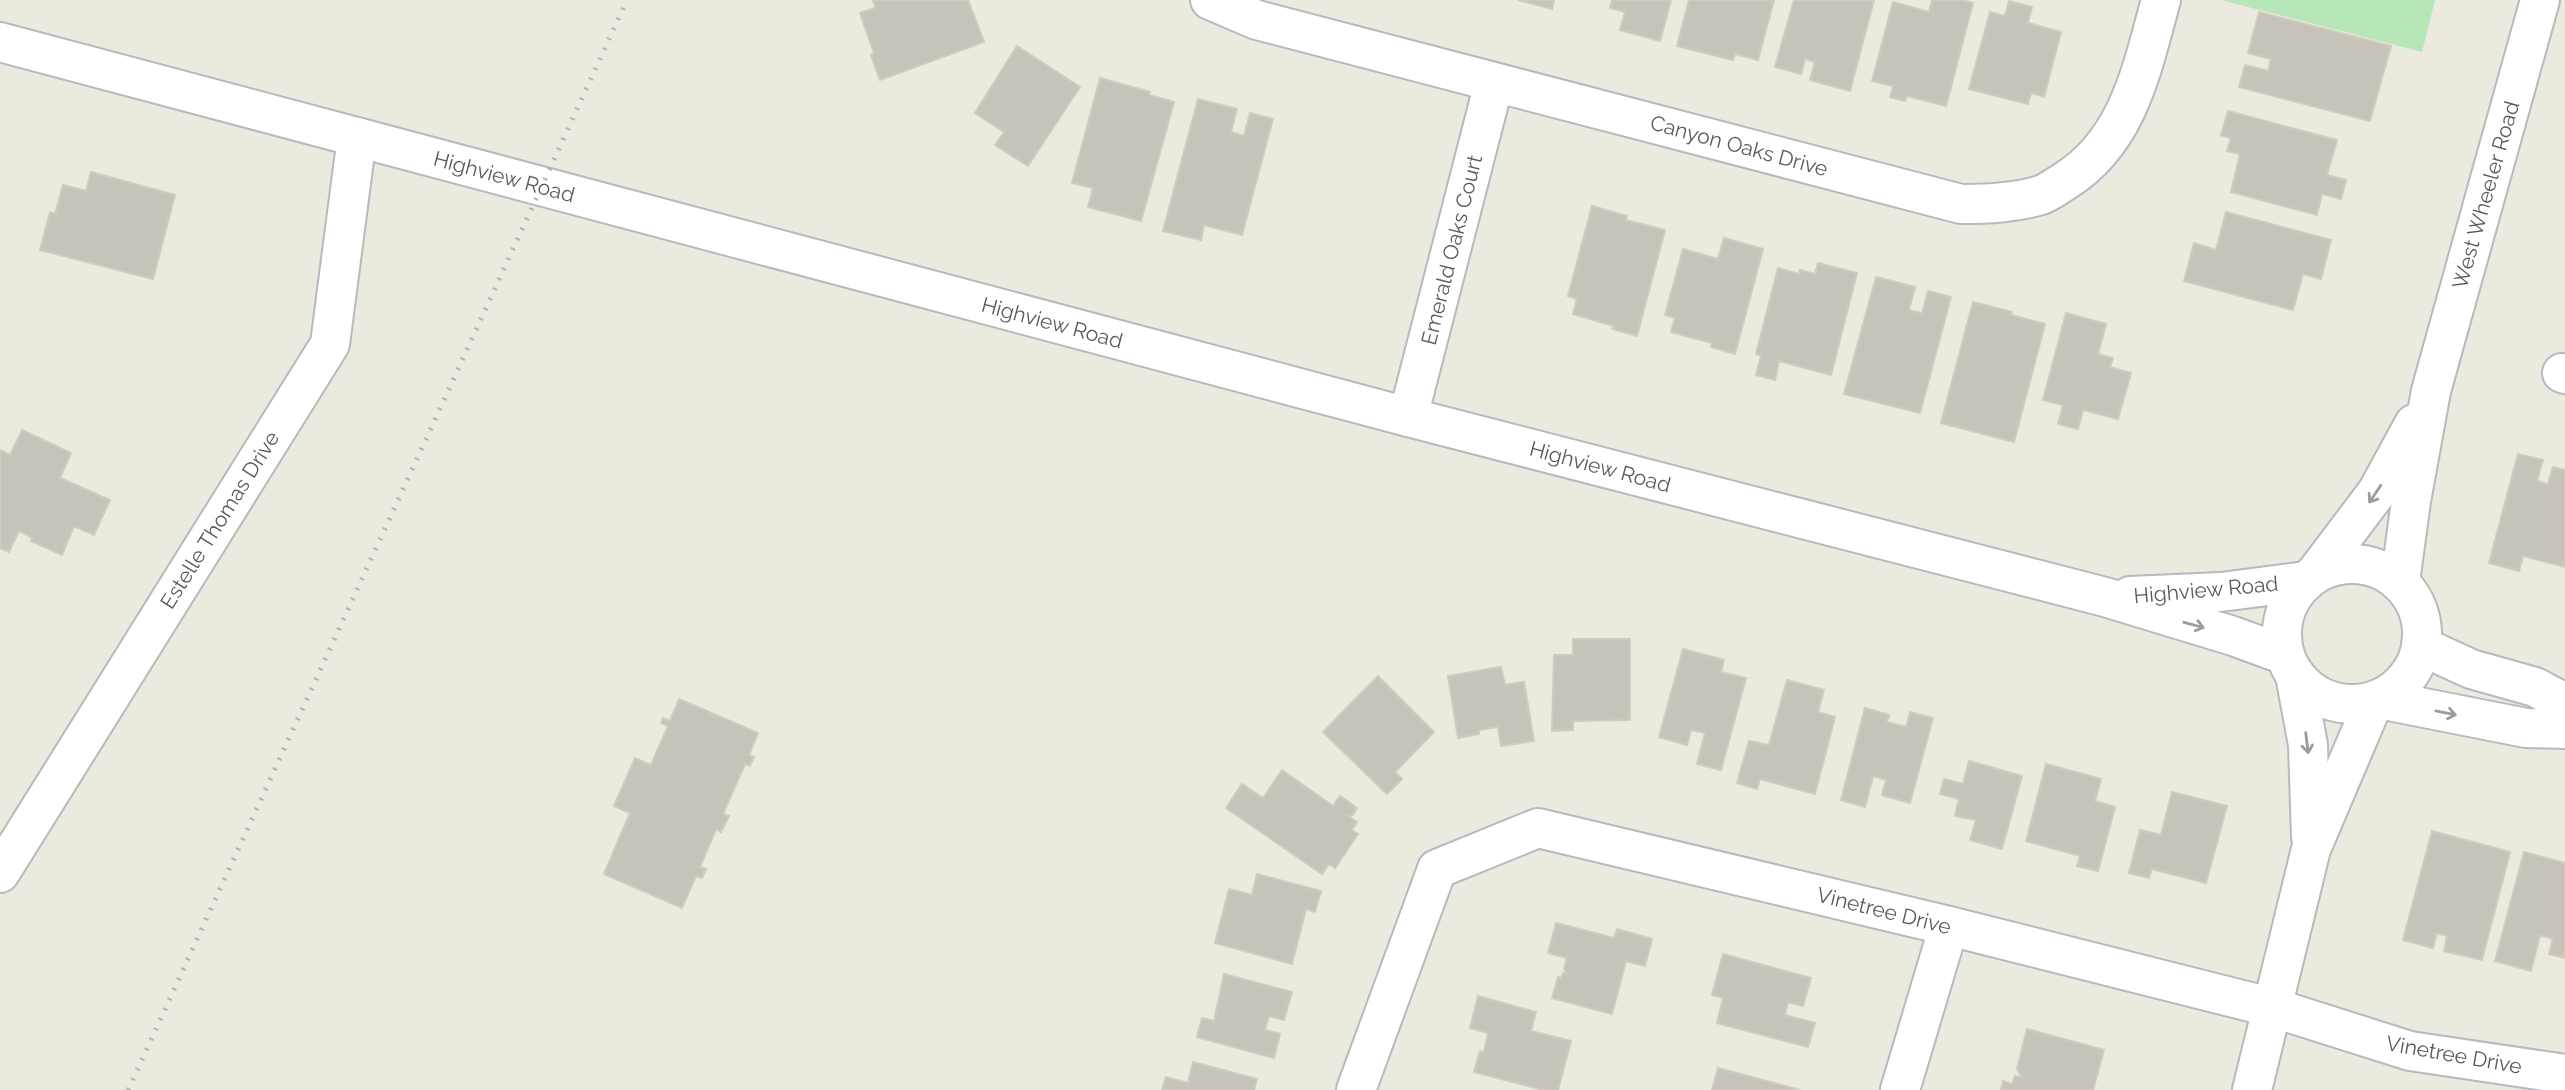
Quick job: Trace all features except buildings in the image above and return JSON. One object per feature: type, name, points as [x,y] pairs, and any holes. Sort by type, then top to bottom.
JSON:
[{"type":"street","name":"Canyon Oaks Drive","points":[[1210,0],[1257,20],[1961,204],[2003,204],[2044,194],[2079,173],[2112,137],[2136,92],[2161,0]]},
{"type":"street","name":"West Wheeler Road","points":[[2400,582],[2411,501],[2431,391],[2540,0]]},
{"type":"street","name":"Highview Road","points":[[0,42],[1408,417],[2105,597],[2233,636],[2290,665]]},
{"type":"street","name":"Emerald Oaks Court","points":[[1408,417],[1494,83]]},
{"type":"street","name":"Estelle Thomas Drive","points":[[0,873],[330,344],[357,137]]},
{"type":"street","name":"West Wheeler Road","points":[[2310,578],[2377,492],[2431,391]]},
{"type":"street","points":[[2290,665],[2311,691],[2330,701],[2353,705],[2377,700],[2399,687],[2414,668],[2421,646],[2422,622],[2414,601],[2400,582],[2381,569],[2359,564],[2336,565],[2310,578],[2293,597],[2284,615],[2282,636],[2308,745],[2311,849]]},
{"type":"street","name":"Highview Road","points":[[2105,597],[2221,592],[2310,578]]},
{"type":"street","points":[[2421,646],[2471,669],[2535,687],[2565,703]]},
{"type":"street","points":[[2377,700],[2526,728],[2565,729]]},
{"type":"street","points":[[2252,1090],[2311,849],[2377,700]]},
{"type":"street","name":"Vinetree Drive","points":[[1356,1090],[1437,869],[1538,828],[1950,926],[2274,1008],[2410,1051],[2565,1074]]},
{"type":"street","points":[[1900,1090],[1950,926]]},
{"type":"green space","points":[[2221,0],[2435,0],[2422,52]]},
{"type":"railway","points":[[128,1090],[627,0]]}]
